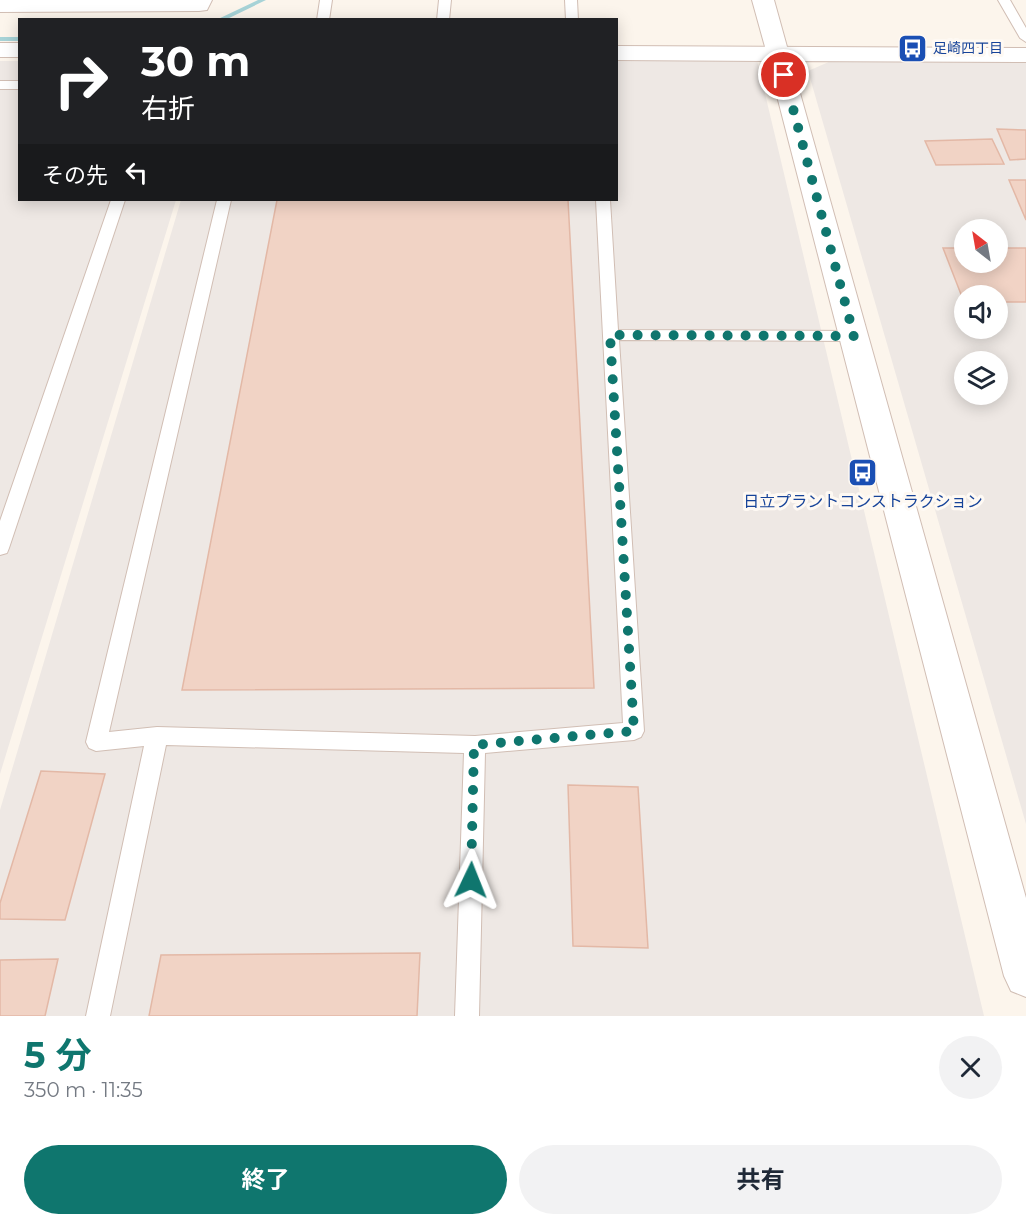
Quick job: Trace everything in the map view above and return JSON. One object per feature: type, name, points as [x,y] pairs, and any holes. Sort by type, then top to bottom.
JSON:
[{"type":"street","points":[[0,6],[199,5],[201,0]]},
{"type":"street","points":[[763,0],[1026,976]]},
{"type":"street","points":[[0,50],[18,50]]},
{"type":"street","points":[[618,53],[1026,55]]},
{"type":"lane","points":[[323,18],[326,0]]},
{"type":"lane","points":[[443,18],[445,0]]},
{"type":"lane","points":[[571,0],[572,18]]},
{"type":"lane","points":[[1004,0],[1026,38]]},
{"type":"lane","points":[[0,85],[18,85]]},
{"type":"lane","points":[[0,548],[118,201]]},
{"type":"lane","points":[[224,201],[96,742],[158,736],[474,745],[634,731],[603,201]]},
{"type":"lane","points":[[610,335],[854,336]]},
{"type":"lane","points":[[98,1016],[158,736]]},
{"type":"lane","points":[[467,1016],[474,745]]},
{"type":"shaded area","points":[[618,60],[757,60],[984,1016],[0,1016],[0,810],[181,201],[618,201]]},
{"type":"shaded area","points":[[0,61],[18,61],[18,201],[176,201],[0,774]]},
{"type":"shaded area","points":[[831,61],[1026,62],[1026,824],[808,71]]},
{"type":"building","points":[[997,129],[1026,130],[1026,159],[1010,160]]},
{"type":"building","points":[[992,139],[1004,164],[936,165],[925,141]]},
{"type":"building","points":[[1009,180],[1026,180],[1026,220]]},
{"type":"building","points":[[277,201],[568,201],[594,688],[182,690]]},
{"type":"building","points":[[943,248],[954,248],[954,273],[1008,273],[1008,248],[1026,248],[1026,302],[1008,302],[1008,285],[957,285]]},
{"type":"building","points":[[41,771],[105,774],[65,920],[0,919],[0,903]]},
{"type":"building","points":[[568,785],[638,787],[648,948],[573,946]]},
{"type":"building","points":[[420,953],[417,1016],[149,1016],[161,955]]},
{"type":"building","points":[[58,959],[45,1016],[0,1016],[0,960]]},
{"type":"waterway","points":[[223,18],[263,0]]},
{"type":"waterway","points":[[0,39],[18,39]]},
{"type":"place","name":"足崎四丁目","points":[[912,48]]},
{"type":"place","name":"日立プラントコンストラクション","points":[[863,473]]},
{"type":"route","points":[[471,880],[474,745],[634,731],[610,335],[854,336],[784,75]]}]
